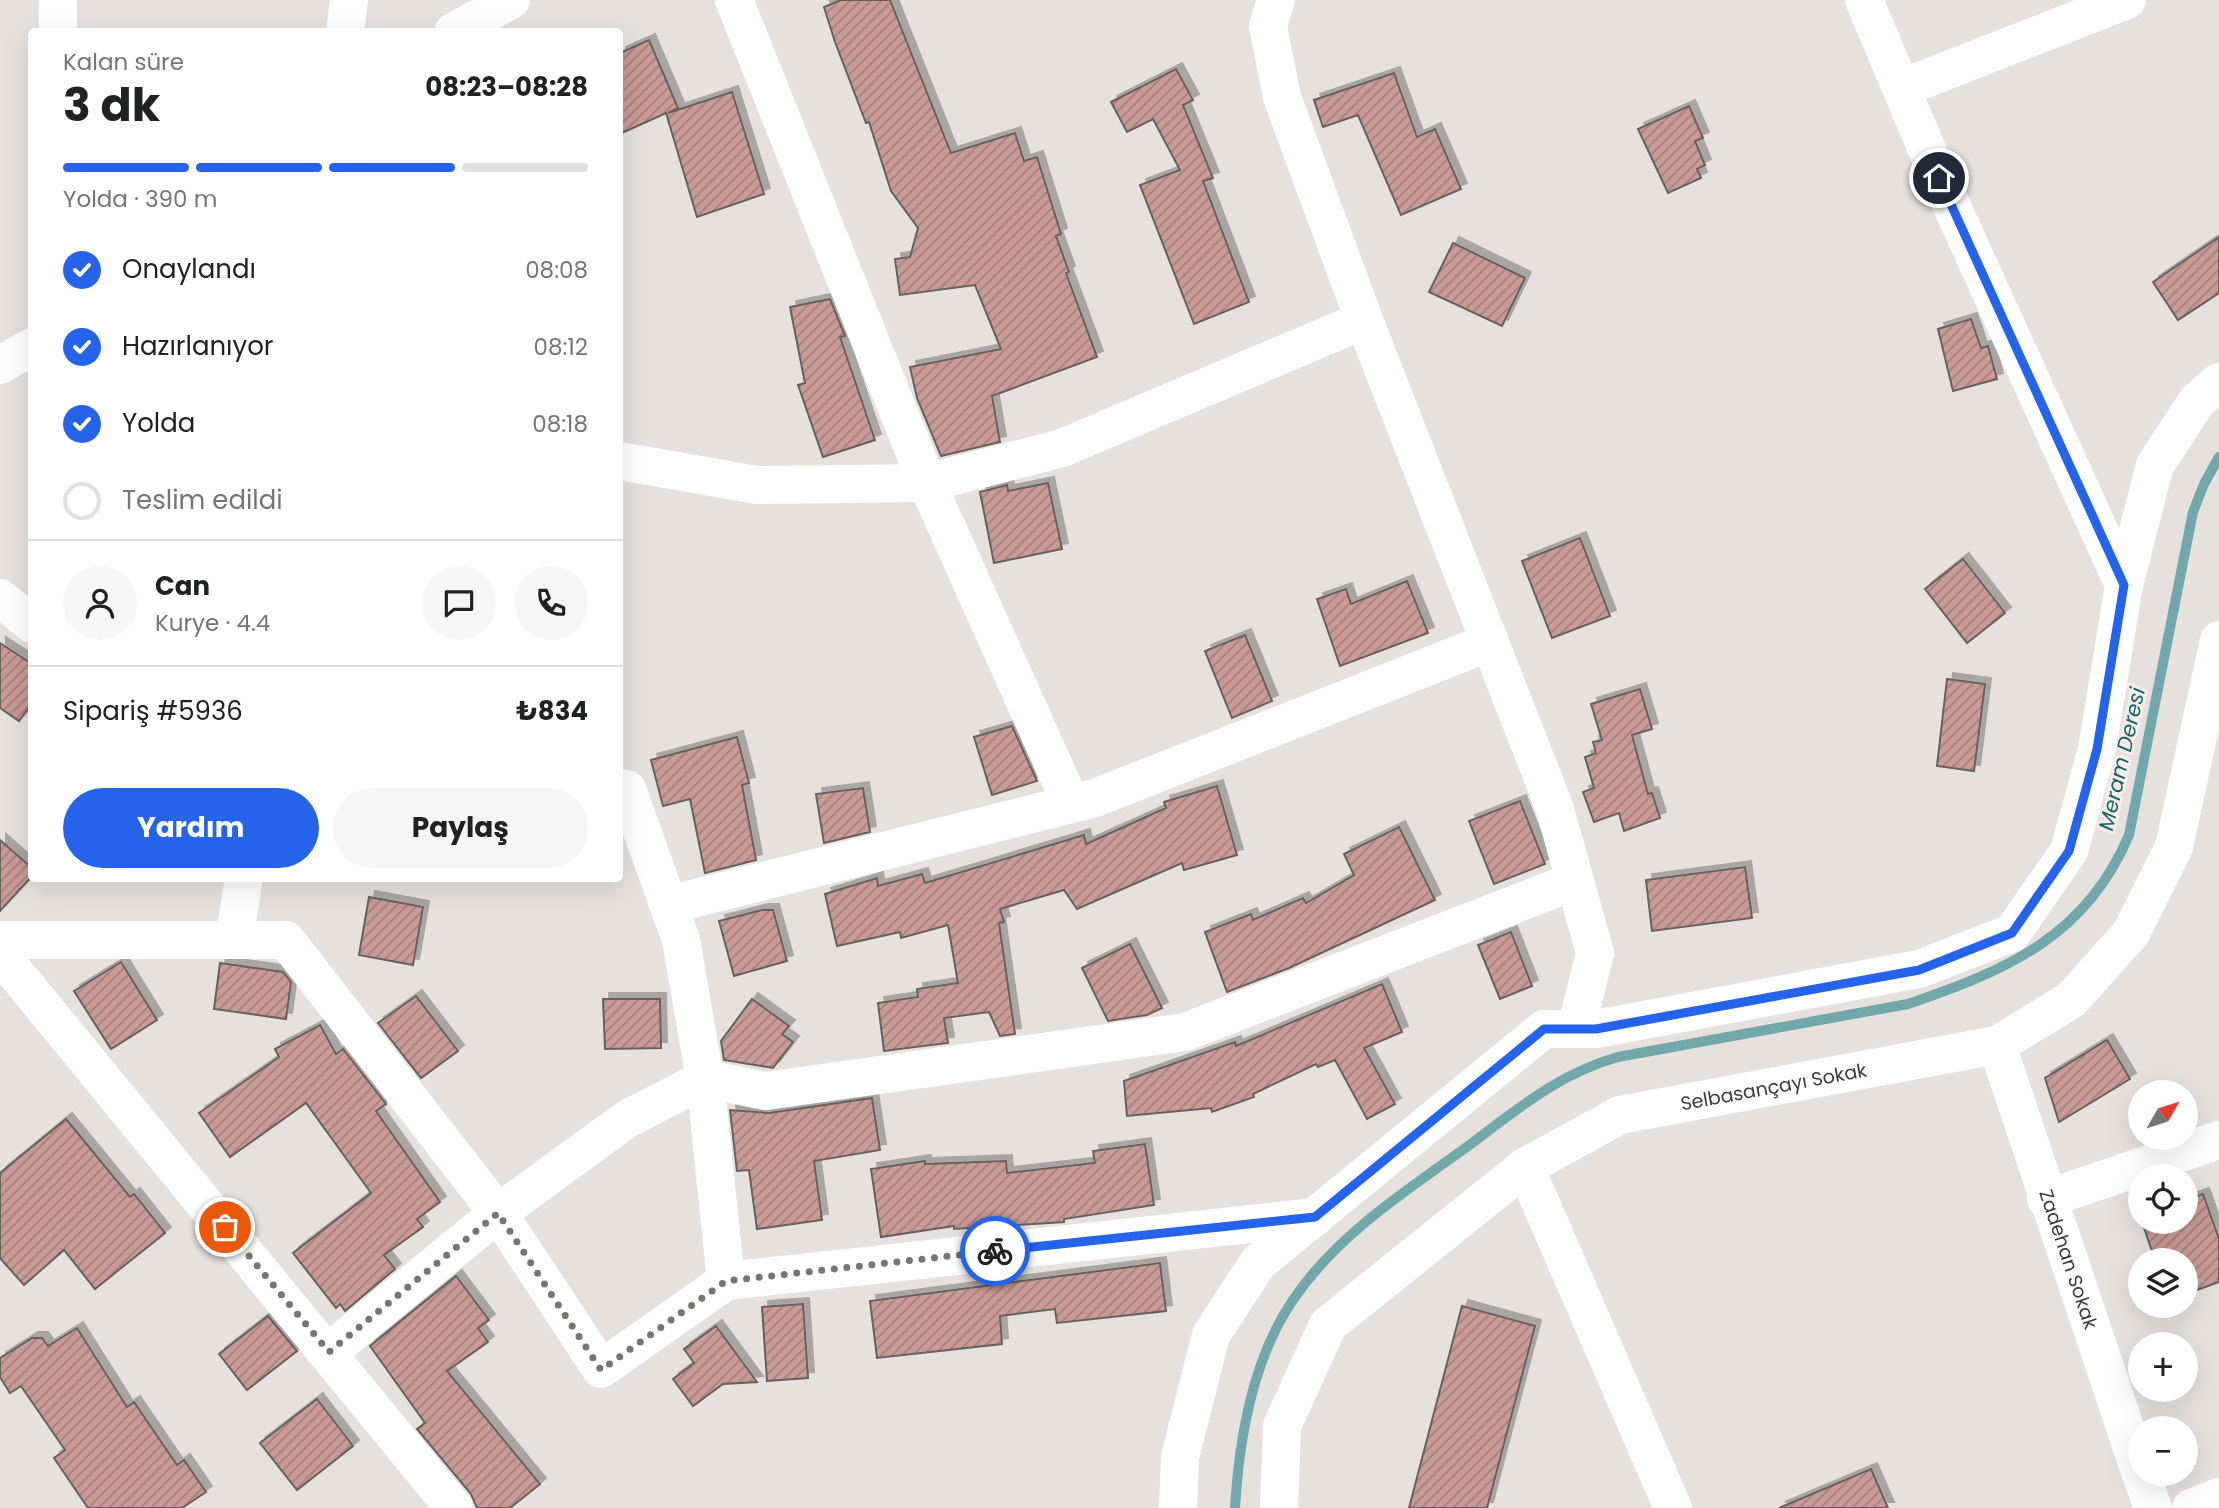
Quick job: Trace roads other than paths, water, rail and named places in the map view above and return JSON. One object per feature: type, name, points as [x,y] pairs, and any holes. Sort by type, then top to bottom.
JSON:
[{"type":"street","points":[[58,0],[58,28]]},
{"type":"street","points":[[346,28],[349,0]]},
{"type":"street","points":[[460,28],[511,0]]},
{"type":"street","points":[[734,0],[927,483],[1071,804]]},
{"type":"street","points":[[1276,0],[1268,26],[1282,97],[1364,320],[1555,809],[1595,953],[1576,1029]]},
{"type":"street","points":[[1864,0],[1939,178],[2124,585]]},
{"type":"street","points":[[1902,88],[2127,0]]},
{"type":"street","points":[[623,462],[757,485],[927,483],[1062,448],[1364,320]]},
{"type":"street","points":[[0,365],[28,349]]},
{"type":"street","points":[[1178,1508],[1180,1457],[1212,1335],[1258,1263],[1544,1029],[1596,1029],[1919,970],[2012,933],[2069,851],[2097,749],[2124,585],[2155,465],[2197,401],[2219,383]]},
{"type":"street","points":[[0,598],[28,621]]},
{"type":"street","name":"Selbasançayı Sokak","points":[[1279,1508],[1282,1426],[1328,1325],[1525,1167],[1620,1115],[1997,1045],[2071,1000],[2131,933],[2174,847],[2219,640]]},
{"type":"street","points":[[668,905],[1095,798],[1490,642]]},
{"type":"street","points":[[623,788],[627,789],[681,940],[705,1079],[726,1281]]},
{"type":"street","points":[[329,1352],[498,1213],[627,1119],[705,1079],[766,1091],[1185,1032],[1575,881]]},
{"type":"street","points":[[234,940],[242,882]]},
{"type":"street","points":[[0,940],[286,940],[498,1213],[601,1370],[726,1281],[1315,1217]]},
{"type":"street","points":[[0,954],[329,1352],[454,1508]]},
{"type":"street","name":"Zadehan Sokak","points":[[1997,1045],[2046,1199],[2128,1438]]},
{"type":"street","points":[[2046,1199],[2219,1140]]},
{"type":"street","points":[[1525,1167],[1674,1508]]},
{"type":"street","name":"Zadehan Sokak","points":[[2144,1486],[2152,1508]]},
{"type":"street","points":[[2191,1508],[2219,1497]]},
{"type":"waterway","name":"Meram Deresi","points":[[1235,1508],[1240,1455],[1258,1373],[1279,1323],[1293,1300],[1329,1256],[1372,1217],[1519,1108],[1575,1073],[1618,1057],[1908,1004],[1944,991],[1978,978],[2040,945],[2090,900],[2111,870],[2129,835],[2193,512],[2219,457]]}]
